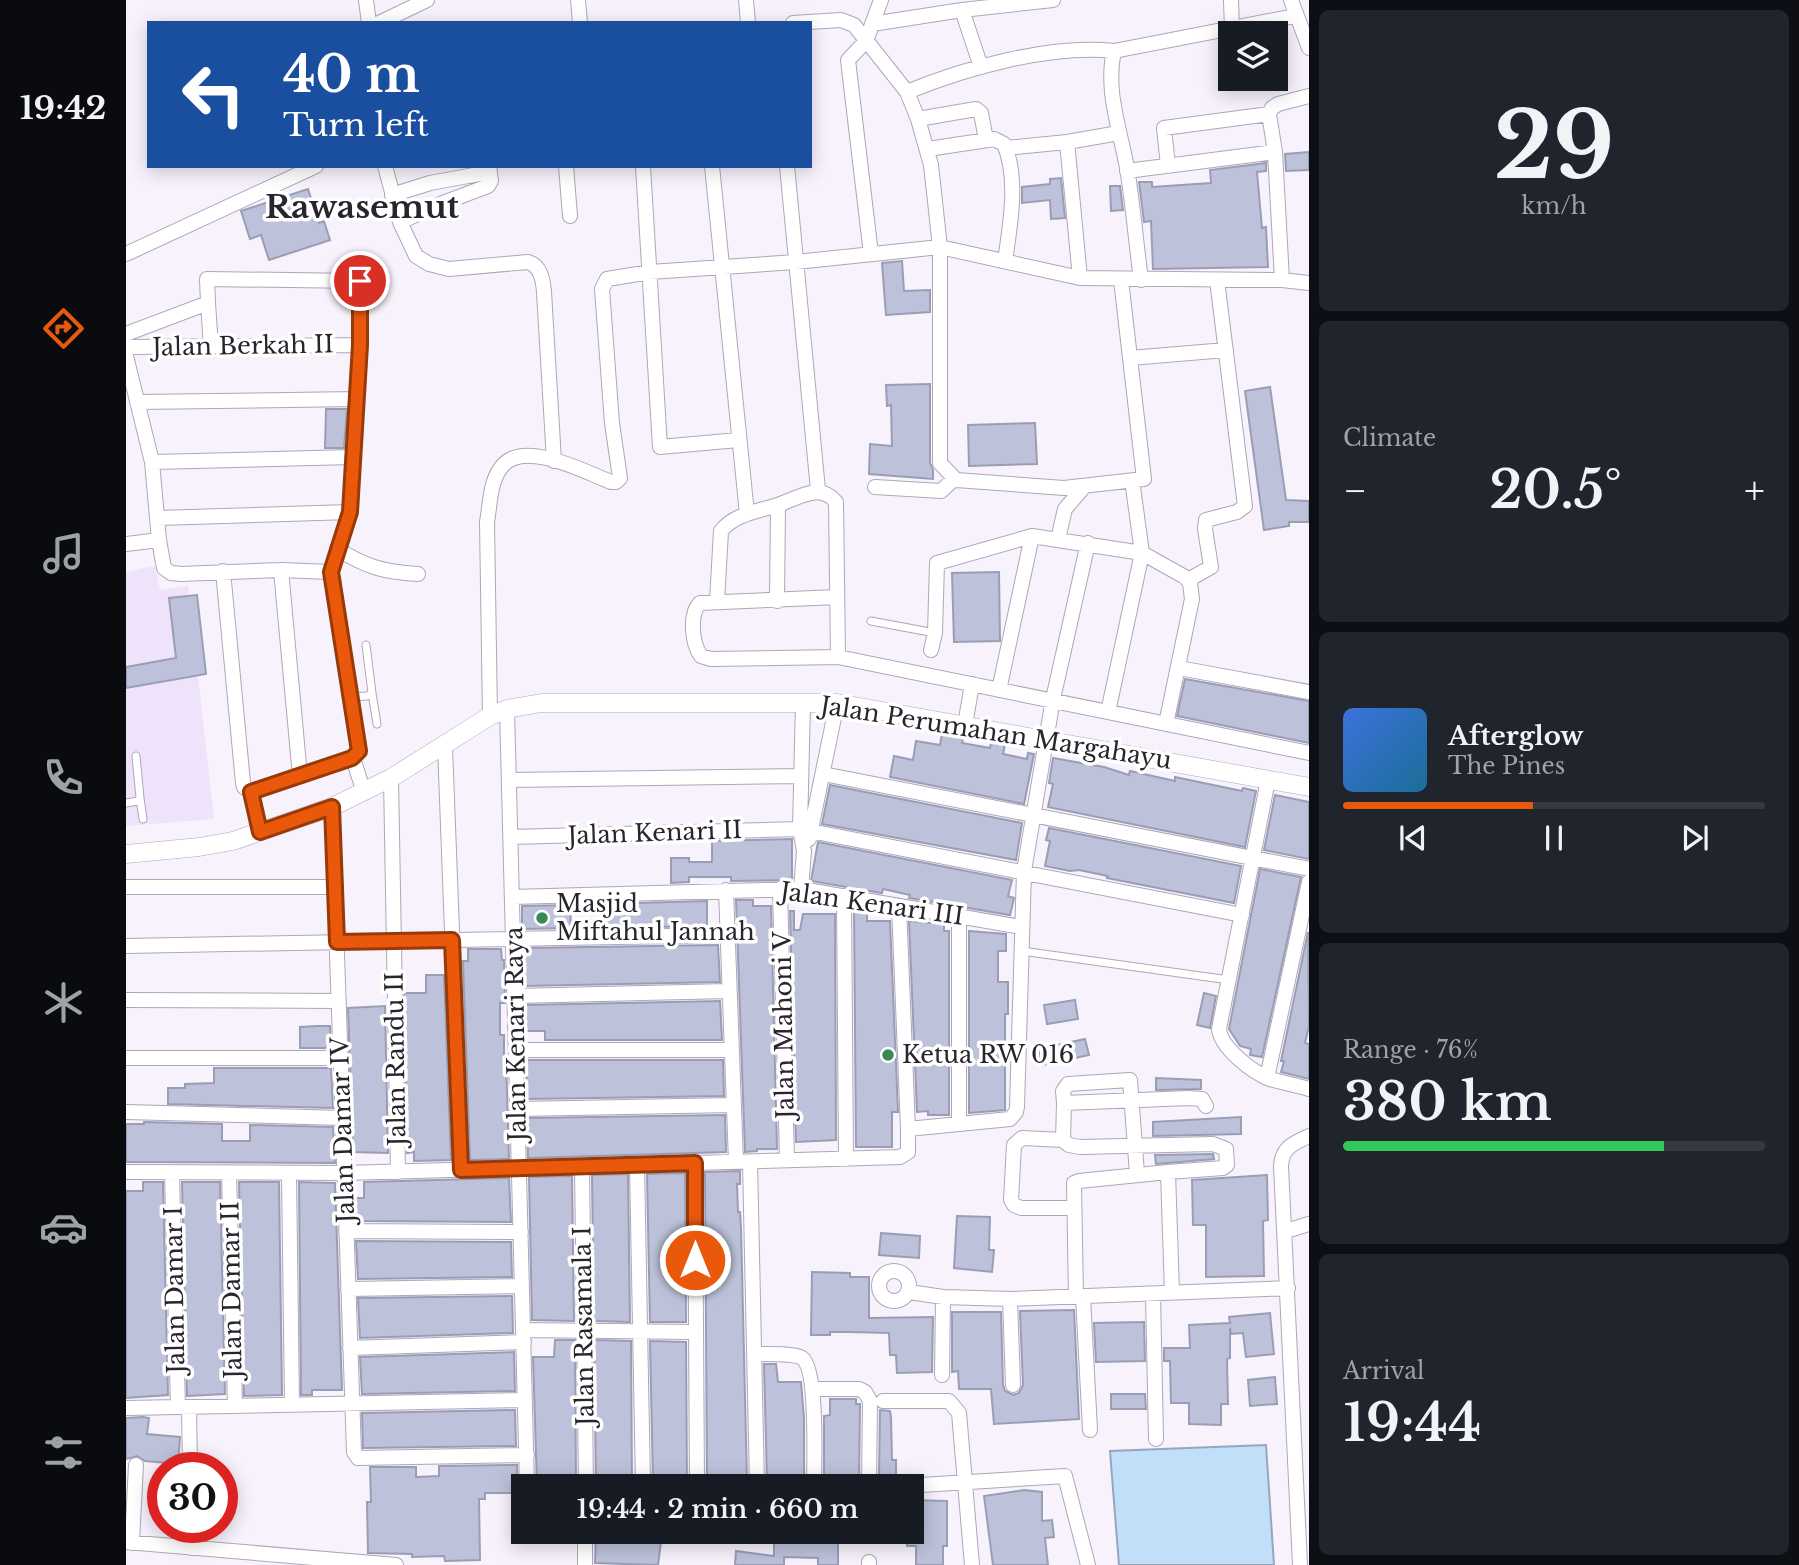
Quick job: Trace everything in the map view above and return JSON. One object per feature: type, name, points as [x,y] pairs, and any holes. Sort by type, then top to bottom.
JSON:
[{"type":"street","points":[[366,0],[369,21]]},
{"type":"street","points":[[383,21],[427,0]]},
{"type":"street","points":[[578,0],[580,21]]},
{"type":"street","points":[[746,0],[748,21]]},
{"type":"street","points":[[871,254],[848,60],[866,41],[881,0]]},
{"type":"street","points":[[872,24],[1053,0]]},
{"type":"street","points":[[1231,0],[1232,21]]},
{"type":"street","points":[[1291,0],[1309,48]]},
{"type":"street","points":[[962,10],[981,67]]},
{"type":"street","points":[[1273,21],[1296,16]]},
{"type":"street","points":[[812,22],[841,20],[855,25],[907,92],[928,149],[940,247],[940,463],[954,479],[964,483],[1083,488],[1138,483]]},
{"type":"street","points":[[907,92],[965,70],[1075,50],[1114,51],[1218,32]]},
{"type":"street","points":[[1114,51],[1111,72],[1115,116],[1127,171],[1141,280]]},
{"type":"street","points":[[1282,280],[1275,152],[1269,114],[1278,104],[1309,96]]},
{"type":"street","points":[[918,119],[976,109],[981,113],[986,140]]},
{"type":"street","points":[[1168,166],[1164,128],[1269,114]]},
{"type":"street","points":[[1006,148],[1119,133]]},
{"type":"street","points":[[928,149],[986,140],[999,140],[1006,148],[1012,204],[1005,261]]},
{"type":"street","points":[[1067,142],[1080,278]]},
{"type":"street","points":[[1127,171],[1275,152]]},
{"type":"street","points":[[126,254],[312,168]]},
{"type":"street","points":[[385,168],[401,222],[416,256],[429,264],[460,269],[528,262],[538,270],[544,292],[554,461]]},
{"type":"street","points":[[566,168],[570,216]]},
{"type":"street","points":[[643,168],[660,447],[738,440]]},
{"type":"street","points":[[712,168],[747,514]]},
{"type":"street","points":[[787,168],[818,490]]},
{"type":"street","points":[[392,195],[490,169],[490,183],[486,187],[401,222]]},
{"type":"street","points":[[490,716],[487,522],[496,474],[505,463],[518,456],[532,456],[554,461],[611,482],[619,480],[602,289],[610,278],[650,272],[796,262],[940,247],[1080,278],[1282,280],[1309,283]]},
{"type":"street","points":[[211,347],[207,279],[360,281],[360,345],[350,512],[331,572],[359,748],[352,758],[251,792]]},
{"type":"street","points":[[1108,712],[1142,553],[1130,358],[1121,280]]},
{"type":"street","points":[[1188,580],[1211,567],[1206,520],[1237,512],[1245,506],[1217,281]]},
{"type":"street","points":[[126,334],[208,303]]},
{"type":"street","name":"Jalan Berkah II","points":[[126,348],[360,345]]},
{"type":"street","points":[[1130,358],[1226,350]]},
{"type":"street","points":[[126,356],[152,462],[159,540],[163,565],[167,571],[181,574],[281,570],[331,572]]},
{"type":"street","points":[[137,402],[357,399]]},
{"type":"street","points":[[152,462],[353,457]]},
{"type":"street","points":[[875,487],[941,491],[954,479]]},
{"type":"street","points":[[1058,539],[1065,509],[1083,488]]},
{"type":"street","points":[[717,601],[721,531],[727,524],[747,514],[818,490],[831,496],[837,505],[838,657]]},
{"type":"street","points":[[777,601],[778,505]]},
{"type":"street","points":[[159,518],[350,512]]},
{"type":"street","points":[[999,690],[1032,536]]},
{"type":"street","points":[[931,650],[935,632],[937,563],[1032,536],[1142,553],[1188,580],[1192,599],[1180,668],[1166,724]]},
{"type":"street","points":[[126,544],[159,540]]},
{"type":"street","points":[[908,1129],[1006,1120],[1014,1116],[1017,1107],[1024,871],[1053,705],[1088,543]]},
{"type":"street","points":[[337,549],[363,565],[392,573],[418,575]]},
{"type":"street","points":[[281,570],[299,776]]},
{"type":"street","points":[[223,571],[243,783],[251,792],[260,832]]},
{"type":"street","points":[[837,597],[700,603],[694,612],[695,644],[698,653],[705,658],[838,657],[969,702],[999,690],[1053,705],[1108,712],[1309,754]]},
{"type":"street","points":[[1180,668],[1309,692]]},
{"type":"street","name":"Jalan Perumahan Margahayu","points":[[126,854],[199,848],[233,841],[332,807],[391,778],[490,716],[507,709],[541,703],[969,702],[1048,735],[1309,787]]},
{"type":"street","points":[[802,890],[806,830],[802,776],[803,703]]},
{"type":"street","points":[[806,830],[823,774],[838,703]]},
{"type":"street","name":"Jalan Kenari Raya","points":[[507,709],[527,1474]]},
{"type":"street","points":[[445,746],[461,1170]]},
{"type":"street","points":[[352,758],[364,793]]},
{"type":"street","points":[[823,774],[1309,869]]},
{"type":"street","points":[[509,780],[802,776]]},
{"type":"street","name":"Jalan Randu II","points":[[391,778],[398,1172]]},
{"type":"street","points":[[1268,780],[1219,1029],[1222,1043],[1246,1065],[1267,1078],[1309,1089]]},
{"type":"street","name":"Jalan Damar IV","points":[[332,807],[354,1452],[358,1458],[527,1455]]},
{"type":"street","name":"Jalan Kenari II","points":[[511,837],[806,830],[1242,915]]},
{"type":"street","points":[[1267,1078],[1309,882]]},
{"type":"street","points":[[126,887],[335,887]]},
{"type":"street","name":"Jalan Mahoni V","points":[[780,889],[787,1160]]},
{"type":"street","points":[[726,890],[734,1105],[743,1162],[754,1354],[757,1474]]},
{"type":"street","name":"Jalan Kenari III","points":[[512,897],[802,890],[1021,927]]},
{"type":"street","points":[[844,896],[846,1159]]},
{"type":"street","points":[[126,1172],[398,1172],[904,1155],[908,1152],[908,1129],[899,906]]},
{"type":"street","points":[[959,916],[959,1123]]},
{"type":"street","points":[[126,946],[727,935]]},
{"type":"street","points":[[515,996],[729,991]]},
{"type":"street","points":[[126,1000],[338,1001]]},
{"type":"street","points":[[516,1050],[732,1050]]},
{"type":"street","points":[[126,1058],[340,1058]]},
{"type":"street","points":[[1063,1140],[1063,1091],[1068,1084],[1127,1079],[1132,1084],[1131,1101],[1138,1174]]},
{"type":"street","points":[[1064,1103],[1201,1099],[1206,1105]]},
{"type":"street","points":[[518,1110],[734,1105]]},
{"type":"street","points":[[126,1112],[342,1118]]},
{"type":"street","points":[[1300,1565],[1302,1450],[1288,1288],[1281,1158],[1288,1147],[1309,1136]]},
{"type":"street","points":[[1073,1208],[1021,1208],[1014,1205],[1011,1200],[1014,1145],[1017,1141],[1021,1138],[1063,1140],[1069,1145],[1080,1147],[1213,1144],[1226,1149],[1227,1165],[1223,1168],[1138,1174],[1076,1182],[1073,1185],[1090,1430]]},
{"type":"street","points":[[695,1163],[697,1474]]},
{"type":"street","points":[[637,1165],[643,1474]]},
{"type":"street","name":"Jalan Rasamala I","points":[[582,1167],[586,1474]]},
{"type":"street","name":"Jalan Damar I","points":[[172,1172],[183,1407],[188,1452]]},
{"type":"street","points":[[1168,1172],[1172,1293]]},
{"type":"street","name":"Jalan Damar II","points":[[229,1173],[234,1406]]},
{"type":"street","points":[[289,1173],[292,1405]]},
{"type":"street","points":[[1286,1231],[1309,1224]]},
{"type":"street","points":[[346,1231],[521,1232]]},
{"type":"street","points":[[348,1289],[522,1286]]},
{"type":"street","points":[[909,1292],[943,1297],[1010,1299],[1288,1288]]},
{"type":"street","points":[[1153,1294],[1156,1439]]},
{"type":"street","points":[[942,1375],[943,1297]]},
{"type":"street","points":[[1010,1299],[1013,1385]]},
{"type":"street","points":[[350,1348],[584,1332],[696,1332]]},
{"type":"street","points":[[754,1354],[799,1356],[808,1364],[813,1390],[814,1474]]},
{"type":"street","points":[[813,1390],[859,1389],[865,1392],[870,1401],[869,1474]]},
{"type":"street","points":[[126,1408],[525,1400]]},
{"type":"street","points":[[883,1401],[948,1401],[959,1413],[972,1565]]},
{"type":"street","points":[[136,1465],[129,1543],[396,1565]]},
{"type":"street","points":[[924,1485],[1065,1476],[1088,1565]]},
{"type":"street","points":[[191,1543],[191,1548]]},
{"type":"street","points":[[585,1544],[585,1565]]},
{"type":"lane","points":[[871,621],[935,632]]},
{"type":"lane","points":[[366,645],[377,724]]},
{"type":"lane","points":[[351,697],[367,696],[372,692]]},
{"type":"lane","points":[[136,756],[144,819]]},
{"type":"lane","points":[[126,803],[138,801],[140,797]]},
{"type":"lane","points":[[1020,951],[1229,980]]},
{"type":"shaded area","points":[[155,566],[160,590],[188,586],[214,819],[126,826],[126,572]]},
{"type":"water","points":[[1266,1445],[1274,1565],[1119,1565],[1110,1451]]},
{"type":"building","points":[[1309,152],[1309,170],[1286,171],[1285,154]]},
{"type":"building","points":[[1266,163],[1266,171],[1257,172],[1262,228],[1266,227],[1268,267],[1153,269],[1151,221],[1144,222],[1139,182],[1152,182],[1152,187],[1211,183],[1210,170]]},
{"type":"building","points":[[1061,178],[1065,218],[1051,219],[1050,200],[1022,203],[1022,187],[1050,184],[1050,179]]},
{"type":"building","points":[[1110,186],[1120,186],[1123,210],[1111,211]]},
{"type":"building","points":[[308,189],[319,223],[324,221],[330,240],[269,260],[261,235],[250,239],[241,211]]},
{"type":"building","points":[[902,261],[904,291],[930,290],[930,312],[886,315],[882,263]]},
{"type":"building","points":[[930,384],[930,463],[933,479],[869,474],[870,444],[892,446],[891,405],[887,406],[886,385]]},
{"type":"building","points":[[1270,387],[1286,500],[1309,501],[1309,522],[1289,522],[1289,526],[1264,530],[1245,391]]},
{"type":"building","points":[[326,409],[347,409],[344,448],[325,448]]},
{"type":"building","points":[[1035,423],[1037,464],[969,466],[968,425]]},
{"type":"building","points":[[999,572],[1000,641],[954,642],[952,573]]},
{"type":"building","points":[[197,595],[206,674],[126,688],[126,667],[176,658],[169,598]]},
{"type":"building","points":[[1185,679],[1309,701],[1309,743],[1177,716]]},
{"type":"building","points":[[942,734],[963,739],[962,743],[990,748],[991,742],[1005,745],[1003,754],[1027,759],[1028,753],[1034,754],[1024,804],[890,777],[894,756],[913,760],[916,741],[940,745]]},
{"type":"building","points":[[1053,758],[1104,767],[1129,775],[1130,771],[1175,781],[1175,777],[1242,791],[1243,788],[1256,791],[1245,847],[1048,807],[1053,784],[1049,783]]},
{"type":"building","points":[[830,785],[1022,823],[1016,860],[822,824]]},
{"type":"building","points":[[1275,795],[1309,802],[1309,859],[1264,850]]},
{"type":"building","points":[[1049,828],[1241,866],[1234,903],[1079,870],[1045,866],[1050,841],[1046,840]]},
{"type":"building","points":[[792,839],[792,880],[731,881],[731,877],[689,877],[689,882],[671,883],[671,858],[689,858],[689,862],[712,862],[712,841]]},
{"type":"building","points":[[818,842],[1012,880],[1008,896],[1014,898],[1010,915],[909,898],[910,895],[883,889],[882,893],[811,881]]},
{"type":"building","points":[[1260,869],[1301,877],[1262,1057],[1250,1055],[1251,1049],[1240,1046],[1229,1029]]},
{"type":"building","points":[[736,900],[753,900],[753,906],[771,906],[777,1149],[745,1152]]},
{"type":"building","points":[[707,901],[707,926],[601,928],[601,904]]},
{"type":"building","points":[[570,905],[571,928],[522,929],[522,906]]},
{"type":"building","points":[[854,908],[867,910],[867,921],[890,921],[898,1112],[892,1112],[892,1147],[856,1147]]},
{"type":"building","points":[[790,911],[794,911],[794,930],[800,930],[803,914],[835,914],[836,1140],[796,1142]]},
{"type":"building","points":[[909,921],[944,924],[944,931],[949,931],[949,1115],[917,1112]]},
{"type":"building","points":[[969,931],[1006,934],[1006,951],[998,951],[998,982],[1008,982],[1008,1014],[1005,1014],[1005,1110],[969,1113]]},
{"type":"building","points":[[1308,932],[1309,1026],[1305,1043],[1309,1044],[1309,1079],[1281,1072]]},
{"type":"building","points":[[718,945],[720,982],[524,986],[525,948]]},
{"type":"building","points":[[468,949],[501,949],[504,960],[505,1003],[500,1003],[500,1035],[504,1035],[506,1057],[509,1159],[470,1160],[463,961],[468,961]]},
{"type":"building","points":[[426,975],[444,975],[451,1160],[414,1161],[414,1152],[407,1153],[404,993],[426,993]]},
{"type":"building","points":[[1204,993],[1216,996],[1210,1028],[1197,1025]]},
{"type":"building","points":[[1075,1000],[1078,1019],[1047,1024],[1044,1005]]},
{"type":"building","points":[[720,1001],[722,1040],[545,1040],[545,1031],[525,1031],[524,1005]]},
{"type":"building","points":[[385,1006],[388,1153],[353,1152],[348,1008]]},
{"type":"building","points":[[330,1026],[331,1048],[300,1048],[300,1027]]},
{"type":"building","points":[[1085,1039],[1089,1055],[1042,1065],[1038,1049]]},
{"type":"building","points":[[526,1060],[723,1060],[724,1096],[527,1099]]},
{"type":"building","points":[[214,1068],[331,1068],[333,1108],[168,1104],[168,1088],[185,1088],[185,1084],[214,1083]]},
{"type":"building","points":[[1156,1078],[1201,1080],[1201,1089],[1156,1090]]},
{"type":"building","points":[[725,1115],[726,1152],[528,1158],[527,1118]]},
{"type":"building","points":[[1241,1117],[1241,1134],[1153,1136],[1153,1122]]},
{"type":"building","points":[[126,1124],[222,1124],[222,1141],[250,1141],[250,1125],[333,1127],[335,1163],[126,1162]]},
{"type":"building","points":[[1213,1154],[1214,1159],[1156,1164],[1155,1155]]},
{"type":"building","points":[[740,1171],[740,1184],[737,1184],[741,1228],[747,1474],[707,1474],[705,1172]]},
{"type":"building","points":[[685,1173],[686,1322],[650,1322],[647,1174]]},
{"type":"building","points":[[628,1174],[630,1322],[594,1321],[592,1175]]},
{"type":"building","points":[[1267,1175],[1268,1220],[1263,1221],[1264,1276],[1206,1277],[1206,1225],[1193,1225],[1192,1180]]},
{"type":"building","points":[[572,1176],[574,1321],[532,1320],[529,1177]]},
{"type":"building","points":[[509,1178],[511,1222],[356,1221],[355,1198],[364,1198],[364,1182]]},
{"type":"building","points":[[143,1182],[163,1182],[168,1395],[126,1398],[126,1191],[143,1191]]},
{"type":"building","points":[[182,1182],[220,1182],[225,1394],[187,1396]]},
{"type":"building","points":[[239,1182],[279,1182],[282,1395],[244,1396]]},
{"type":"building","points":[[299,1182],[335,1183],[342,1390],[312,1390],[312,1395],[301,1395]]},
{"type":"building","points":[[957,1216],[990,1217],[989,1250],[994,1250],[992,1272],[954,1268]]},
{"type":"building","points":[[881,1233],[920,1236],[919,1258],[879,1255]]},
{"type":"building","points":[[356,1241],[511,1242],[512,1277],[358,1279]]},
{"type":"building","points":[[812,1272],[850,1273],[850,1277],[869,1277],[869,1318],[933,1317],[932,1372],[897,1373],[896,1355],[890,1355],[889,1333],[830,1332],[830,1335],[811,1335]]},
{"type":"building","points":[[512,1296],[513,1333],[360,1338],[358,1298]]},
{"type":"building","points":[[1074,1310],[1079,1419],[994,1424],[991,1389],[959,1389],[958,1371],[952,1372],[952,1312],[1001,1312],[1003,1385],[1005,1391],[1013,1395],[1019,1393],[1023,1385],[1020,1311]]},
{"type":"building","points":[[1270,1313],[1274,1354],[1246,1357],[1243,1333],[1231,1334],[1230,1328],[1230,1358],[1227,1359],[1228,1404],[1221,1404],[1221,1425],[1189,1424],[1189,1403],[1171,1403],[1170,1361],[1164,1361],[1164,1348],[1190,1348],[1189,1325],[1230,1323],[1229,1317]]},
{"type":"building","points":[[1144,1322],[1145,1361],[1096,1362],[1094,1323]]},
{"type":"building","points":[[555,1340],[575,1340],[576,1474],[537,1474],[533,1357],[554,1357]]},
{"type":"building","points":[[594,1340],[631,1341],[632,1474],[596,1474]]},
{"type":"building","points":[[650,1341],[686,1342],[687,1474],[653,1474]]},
{"type":"building","points":[[514,1352],[515,1391],[362,1394],[360,1357]]},
{"type":"building","points":[[764,1364],[776,1364],[778,1382],[801,1382],[804,1474],[767,1474]]},
{"type":"building","points":[[1275,1377],[1277,1404],[1250,1406],[1248,1380]]},
{"type":"building","points":[[1111,1394],[1145,1394],[1146,1409],[1111,1409]]},
{"type":"building","points":[[830,1399],[856,1399],[856,1404],[860,1404],[859,1474],[824,1474],[824,1416],[830,1415]]},
{"type":"building","points":[[515,1410],[516,1446],[363,1448],[362,1413]]},
{"type":"building","points":[[880,1410],[890,1411],[892,1460],[896,1460],[896,1474],[879,1474]]},
{"type":"building","points":[[126,1418],[149,1418],[147,1434],[180,1437],[179,1452],[147,1452],[147,1461],[137,1456],[126,1459]]},
{"type":"building","points":[[517,1465],[517,1474],[511,1474],[511,1493],[485,1493],[485,1499],[479,1499],[480,1560],[445,1561],[444,1556],[412,1557],[412,1554],[368,1553],[367,1502],[371,1502],[370,1467],[416,1467],[416,1477],[439,1476],[439,1466]]},
{"type":"building","points":[[1024,1490],[1042,1492],[1042,1521],[1052,1520],[1054,1537],[1045,1538],[1048,1565],[993,1565],[984,1496]]},
{"type":"building","points":[[924,1500],[947,1501],[947,1546],[943,1546],[943,1565],[916,1565],[916,1546],[907,1546],[924,1544]]},
{"type":"building","points":[[596,1544],[661,1544],[658,1565],[595,1563]]},
{"type":"building","points":[[774,1544],[838,1544],[838,1565],[818,1565],[818,1558],[784,1557],[784,1565],[735,1565],[736,1551],[774,1556]]},
{"type":"place","name":"Masjid Miftahul Jannah","points":[[542,918]]},
{"type":"place","name":"Ketua RW 016","points":[[888,1055]]},
{"type":"district","name":"Rawasemut","points":[[362,207]]},
{"type":"route","points":[[360,281],[360,345],[350,512],[331,572],[359,751],[352,758],[251,792],[260,832],[332,807],[337,942],[452,940],[461,1170],[695,1163],[695,1260]]}]
